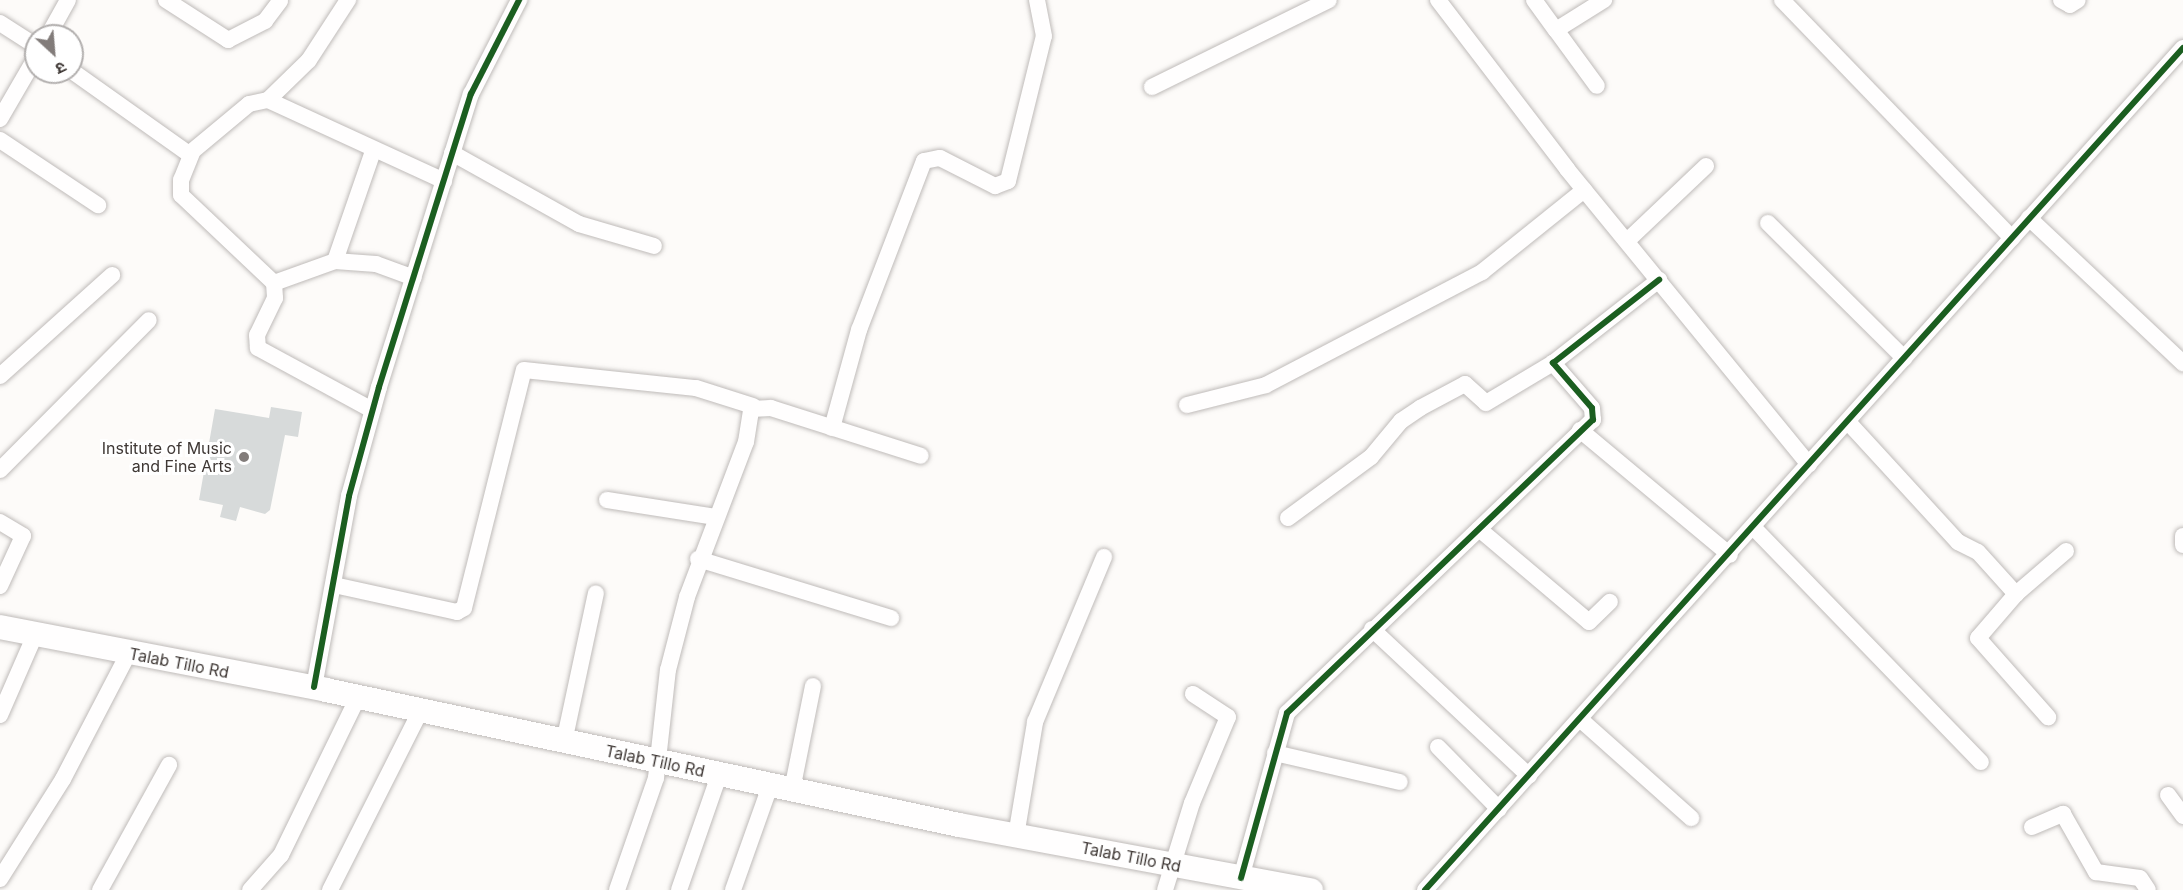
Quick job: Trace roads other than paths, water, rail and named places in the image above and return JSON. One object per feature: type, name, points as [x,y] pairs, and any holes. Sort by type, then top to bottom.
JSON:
[{"type":"main road","name":"Talab Tillo Rd","points":[[0,627],[128,654],[314,687],[719,775],[1016,836],[1311,890]]},
{"type":"street","points":[[55,24],[68,0]]},
{"type":"street","points":[[166,0],[228,40],[265,21],[280,1]]},
{"type":"street","points":[[348,0],[309,60],[268,100],[249,104],[192,153],[181,180],[181,195],[274,283],[274,298],[257,335],[258,348],[372,410]]},
{"type":"street","points":[[314,687],[349,496],[372,410],[452,153],[480,73],[519,0]]},
{"type":"street","points":[[832,428],[859,330],[924,160],[940,158],[995,186],[1008,182],[1044,36],[1037,0]]},
{"type":"street","points":[[1152,87],[1329,0]]},
{"type":"street","points":[[1438,0],[1584,190],[1809,465]]},
{"type":"street","points":[[1534,0],[1597,86]]},
{"type":"street","points":[[1556,30],[1604,0]]},
{"type":"street","points":[[1782,0],[2012,238]]},
{"type":"street","points":[[2061,0],[2070,5],[2078,0]]},
{"type":"street","points":[[0,23],[24,38]]},
{"type":"street","points":[[1425,890],[1730,555],[2183,48]]},
{"type":"street","points":[[0,119],[24,78]]},
{"type":"street","points":[[84,79],[192,153]]},
{"type":"street","points":[[268,100],[373,151],[444,181]]},
{"type":"street","points":[[0,140],[98,205]]},
{"type":"street","points":[[335,261],[373,151]]},
{"type":"street","points":[[452,153],[579,224],[654,246]]},
{"type":"street","points":[[1627,241],[1706,166]]},
{"type":"street","points":[[1186,405],[1266,385],[1482,272],[1584,190]]},
{"type":"street","points":[[2029,218],[2183,363]]},
{"type":"street","points":[[1768,223],[1904,358]]},
{"type":"street","points":[[274,283],[335,261],[376,264],[414,278]]},
{"type":"street","points":[[0,376],[112,275]]},
{"type":"street","points":[[1288,518],[1371,457],[1401,421],[1420,408],[1465,384],[1486,403],[1553,363],[1659,280]]},
{"type":"street","points":[[0,470],[149,320]]},
{"type":"street","points":[[1241,878],[1275,753],[1292,707],[1479,529],[1580,430],[1594,411],[1553,363]]},
{"type":"street","points":[[334,585],[457,612],[464,608],[524,370],[696,388],[921,456]]},
{"type":"street","points":[[617,890],[659,762],[669,670],[698,559],[746,442],[753,406]]},
{"type":"street","points":[[1848,422],[1963,546],[1978,552],[2016,594]]},
{"type":"street","points":[[1580,430],[1730,555]]},
{"type":"street","points":[[607,500],[716,517]]},
{"type":"street","points":[[0,522],[23,536],[0,586]]},
{"type":"street","points":[[1754,528],[1981,762]]},
{"type":"street","points":[[1479,529],[1588,622],[1610,602]]},
{"type":"street","points":[[2183,536],[2183,545]]},
{"type":"street","points":[[2048,717],[1978,638],[2016,594],[2066,551]]},
{"type":"street","points":[[1016,836],[1035,722],[1104,557]]},
{"type":"street","points":[[698,559],[891,618]]},
{"type":"street","points":[[564,742],[596,593]]},
{"type":"street","points":[[1372,629],[1529,776]]},
{"type":"street","points":[[0,715],[35,635]]},
{"type":"street","points":[[0,879],[63,779],[128,654]]},
{"type":"street","points":[[733,890],[781,788],[813,686]]},
{"type":"street","points":[[1165,890],[1169,865],[1228,717],[1193,694]]},
{"type":"street","points":[[250,890],[281,855],[358,697]]},
{"type":"street","points":[[330,890],[421,710]]},
{"type":"street","points":[[1580,719],[1691,818]]},
{"type":"street","points":[[1438,747],[1499,808]]},
{"type":"street","points":[[1275,753],[1400,782]]},
{"type":"street","points":[[100,890],[169,765]]},
{"type":"street","points":[[679,890],[719,775]]},
{"type":"street","points":[[2168,795],[2183,816]]},
{"type":"street","points":[[2032,827],[2064,814],[2096,872],[2140,878],[2148,890]]},
{"type":"place","name":"Institute of Music and Fine Arts","points":[[244,457]]}]
